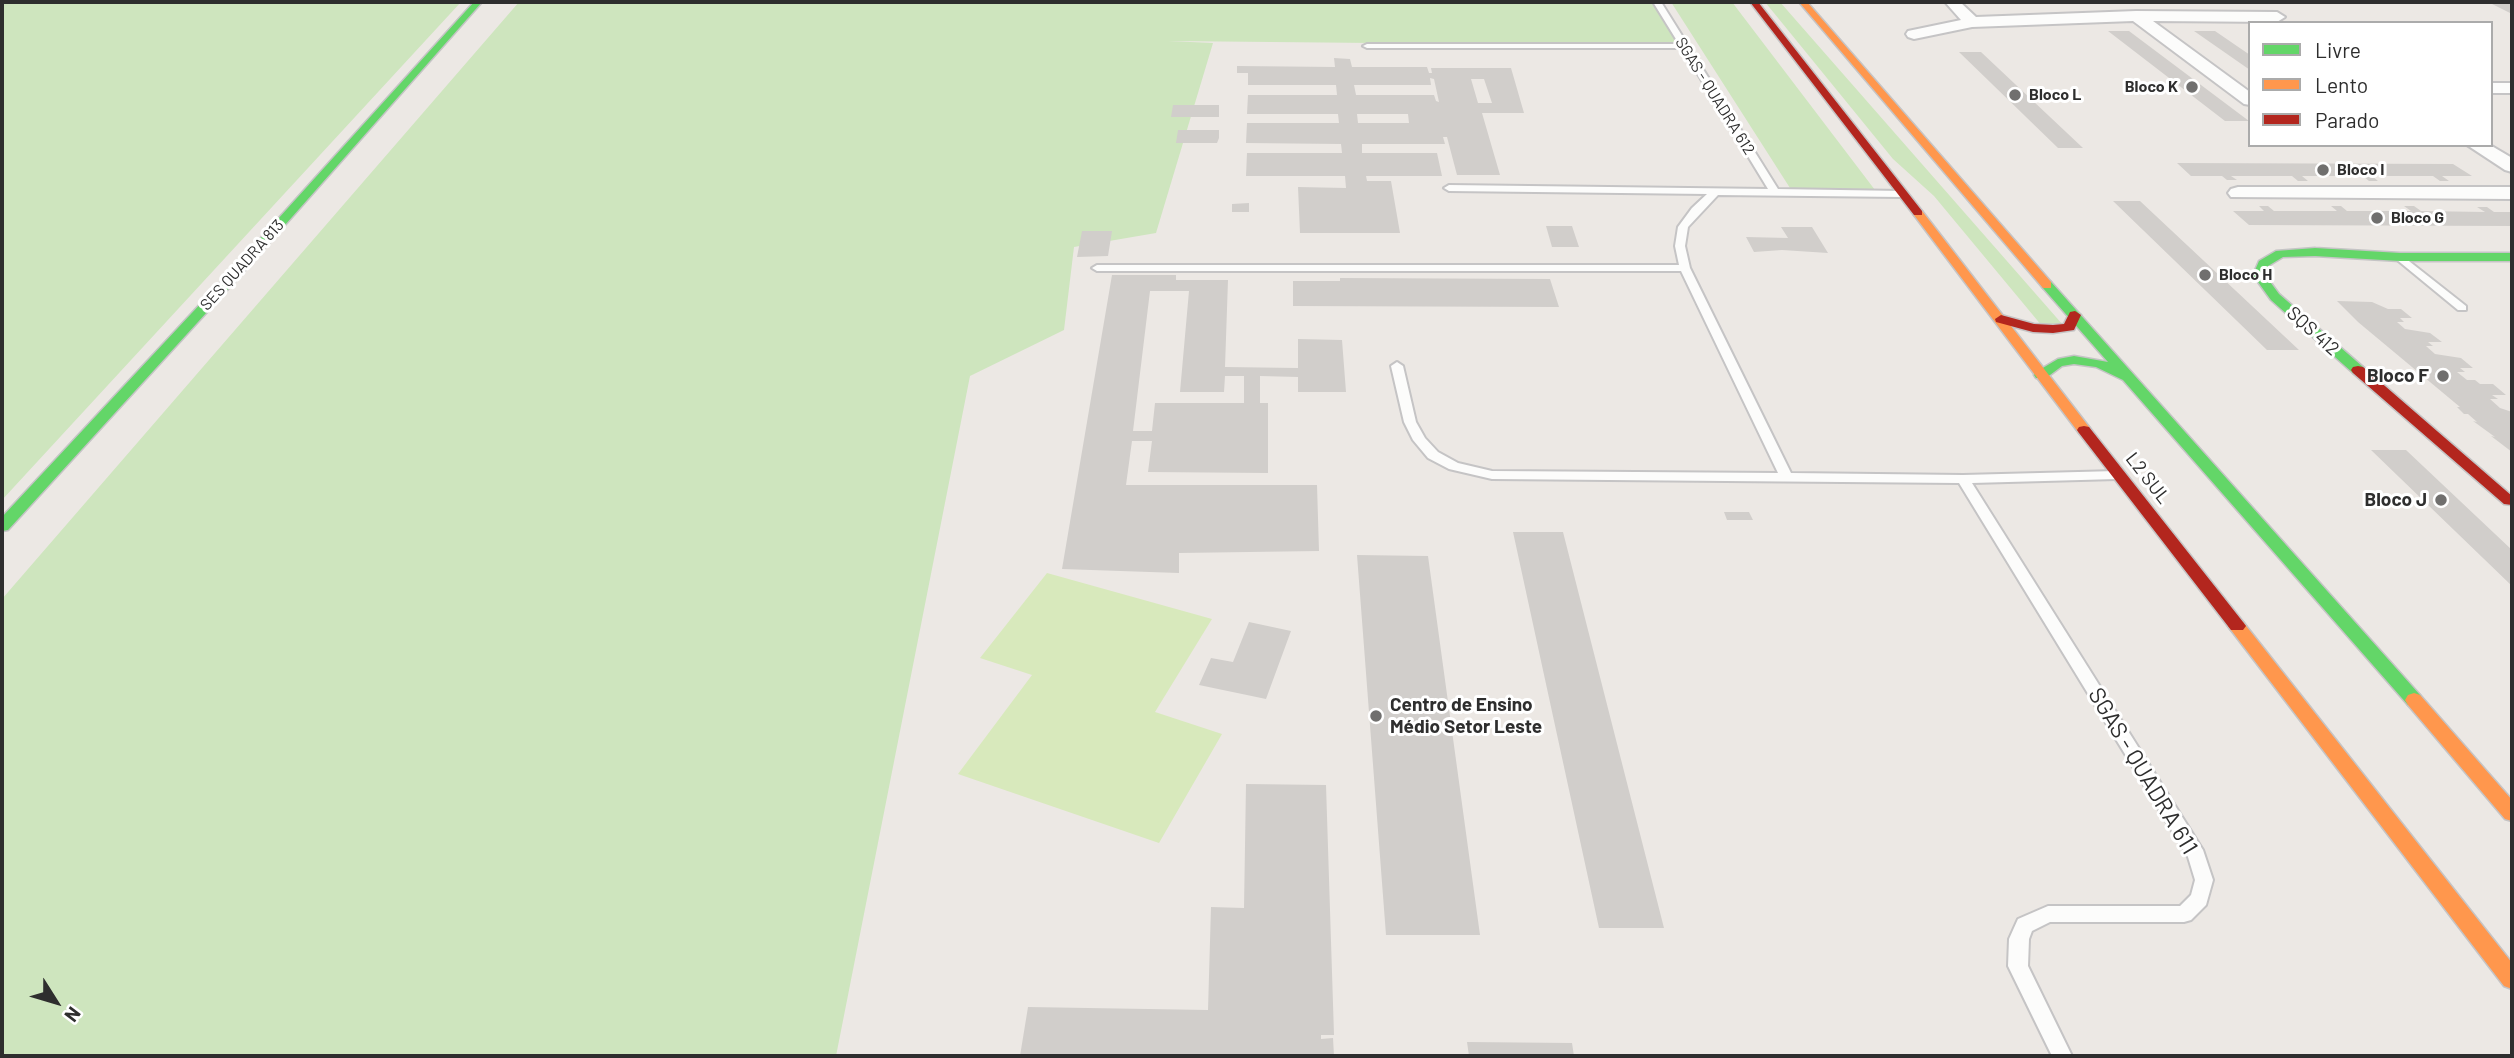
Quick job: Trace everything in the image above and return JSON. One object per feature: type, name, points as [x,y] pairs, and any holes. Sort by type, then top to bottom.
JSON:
[{"type":"main road","name":"SES QUADRA 813","points":[[2,526],[244,264],[478,2]]},
{"type":"main road","name":"L2 SUL","points":[[1754,2],[2512,979]]},
{"type":"main road","points":[[1803,2],[2172,429],[2350,626],[2512,813]]},
{"type":"main road","name":"SQS 412","points":[[2509,501],[2274,297],[2259,275],[2263,264],[2280,254],[2315,252],[2400,257],[2512,257]]},
{"type":"main road","points":[[2001,319],[2033,328],[2053,330],[2069,327],[2075,315]]},
{"type":"main road","points":[[2041,375],[2058,363],[2074,360],[2099,363],[2128,377]]},
{"type":"street","points":[[1952,2],[1972,22]]},
{"type":"street","points":[[2160,2],[2181,16]]},
{"type":"street","points":[[2250,2],[2284,20]]},
{"type":"street","points":[[2136,16],[2248,99]]},
{"type":"street","points":[[1914,34],[1972,22],[2136,16],[2284,20]]},
{"type":"street","points":[[2493,88],[2512,88]]},
{"type":"street","points":[[2479,147],[2512,166]]},
{"type":"street","points":[[2238,193],[2512,193]]},
{"type":"lane","name":"SGAS - QUADRA 612","points":[[1657,2],[1774,191]]},
{"type":"lane","points":[[1367,46],[1684,46]]},
{"type":"lane","points":[[1449,188],[1902,194]]},
{"type":"lane","points":[[1717,190],[1696,209],[1683,227],[1680,246],[1685,268],[1786,477]]},
{"type":"lane","points":[[2400,257],[2462,308]]},
{"type":"lane","points":[[1097,268],[1685,268]]},
{"type":"lane","points":[[1397,366],[1410,422],[1419,440],[1433,455],[1454,466],[1492,475],[1963,479],[2119,475]]},
{"type":"lane","name":"SGAS - QUADRA 611","points":[[1963,479],[2197,855],[2204,880],[2199,899],[2184,914],[2048,914],[2025,925],[2019,939],[2018,967],[2062,1056]]},
{"type":"green space","points":[[2,2],[461,2],[2,500]]},
{"type":"green space","points":[[519,2],[1657,2],[1684,46],[1168,41],[1213,43],[1156,233],[1074,247],[1064,330],[970,376],[836,1056],[2,1056],[2,599]]},
{"type":"green space","points":[[1671,2],[1732,2],[1875,190],[1790,188]]},
{"type":"green space","points":[[1765,2],[1780,2],[2063,325],[2042,326],[1934,196],[1893,159]]},
{"type":"green space","points":[[1047,573],[1212,619],[1155,712],[1222,734],[1159,843],[958,774],[1032,675],[980,658]]},
{"type":"building","points":[[2488,2],[2512,4],[2512,14]]},
{"type":"building","name":"Bloco K","points":[[2108,31],[2129,31],[2248,120],[2225,121]]},
{"type":"building","points":[[2194,31],[2215,31],[2248,54],[2248,69]]},
{"type":"building","name":"Bloco L","points":[[1959,52],[1981,52],[2083,148],[2058,148]]},
{"type":"building","points":[[1334,58],[1350,59],[1352,67],[1427,67],[1429,73],[1432,73],[1431,68],[1511,68],[1524,113],[1482,113],[1500,175],[1457,175],[1447,137],[1443,137],[1445,144],[1362,144],[1362,153],[1437,153],[1442,176],[1366,176],[1367,181],[1391,181],[1400,233],[1300,233],[1298,187],[1346,188],[1345,176],[1246,176],[1247,153],[1342,153],[1341,144],[1246,143],[1247,123],[1339,123],[1338,114],[1247,114],[1248,95],[1337,95],[1336,85],[1248,85],[1248,73],[1237,73],[1237,66],[1335,67]],"holes":[[[1430,78],[1434,79],[1439,102],[1434,95],[1356,95],[1354,85],[1431,85]],[[1471,79],[1484,79],[1492,103],[1478,103]],[[1357,114],[1408,114],[1409,123],[1358,123]]]},
{"type":"building","points":[[1173,105],[1219,105],[1219,117],[1171,117]]},
{"type":"building","points":[[1178,130],[1219,130],[1219,138],[1217,143],[1176,143]]},
{"type":"building","name":"Bloco I","points":[[2177,163],[2453,164],[2472,176],[2442,176],[2449,181],[2440,181],[2433,176],[2372,176],[2378,181],[2369,181],[2363,176],[2302,176],[2308,181],[2298,181],[2292,176],[2231,176],[2237,180],[2227,180],[2222,176],[2191,176]]},
{"type":"building","name":"Bloco H","points":[[2113,201],[2140,201],[2299,350],[2267,350]]},
{"type":"building","points":[[1249,203],[1249,212],[1232,212],[1232,204]]},
{"type":"building","name":"Bloco G","points":[[2259,206],[2268,206],[2274,211],[2337,211],[2331,206],[2341,206],[2347,211],[2411,211],[2404,206],[2414,206],[2421,211],[2485,212],[2477,207],[2487,207],[2494,212],[2512,212],[2512,226],[2249,225],[2233,211],[2264,211]]},
{"type":"building","points":[[1546,226],[1572,226],[1579,247],[1552,247]]},
{"type":"building","points":[[1781,227],[1812,227],[1828,253],[1782,250],[1754,252],[1746,237],[1788,238]]},
{"type":"building","points":[[1082,231],[1112,231],[1108,256],[1077,257]]},
{"type":"building","points":[[1112,275],[1176,275],[1176,280],[1228,280],[1225,367],[1298,368],[1298,339],[1342,340],[1346,392],[1298,392],[1298,377],[1260,376],[1260,403],[1268,403],[1268,473],[1148,472],[1152,441],[1132,441],[1126,485],[1317,485],[1319,551],[1179,553],[1179,573],[1062,569]],"holes":[[[1150,291],[1189,291],[1180,392],[1224,392],[1225,376],[1244,376],[1244,403],[1155,403],[1152,431],[1133,431]]]},
{"type":"building","points":[[1340,278],[1550,279],[1559,307],[1293,306],[1293,281],[1340,281]]},
{"type":"building","name":"Bloco F","points":[[2337,301],[2372,302],[2388,309],[2401,309],[2412,318],[2400,318],[2404,322],[2397,322],[2405,329],[2430,333],[2442,342],[2428,342],[2433,346],[2426,346],[2435,354],[2461,358],[2473,368],[2460,368],[2465,372],[2457,372],[2467,380],[2493,384],[2506,395],[2492,395],[2498,399],[2490,399],[2500,408],[2512,412],[2512,452],[2468,414],[2464,414],[2457,407],[2460,407],[2358,322]]},
{"type":"building","name":"Bloco J","points":[[2371,450],[2406,450],[2512,550],[2512,586]]},
{"type":"building","points":[[1724,512],[1749,512],[1753,520],[1727,520]]},
{"type":"building","points":[[1513,532],[1563,532],[1664,928],[1599,928]]},
{"type":"building","points":[[1357,555],[1428,556],[1480,935],[1386,935]]},
{"type":"building","points":[[1249,622],[1291,631],[1266,699],[1199,685],[1211,658],[1233,662]]},
{"type":"building","points":[[1246,784],[1326,785],[1334,1035],[1321,1035],[1321,1039],[1333,1038],[1334,1056],[1020,1056],[1028,1007],[1208,1010],[1211,907],[1244,908]]},
{"type":"building","points":[[1467,1042],[1572,1043],[1574,1056],[1469,1056]]},
{"type":"traffic: fast","points":[[2,526],[235,274],[478,2]]},
{"type":"traffic: fast","points":[[2358,370],[2275,297],[2259,275],[2263,264],[2280,254],[2315,252],[2400,257],[2512,257]]},
{"type":"traffic: fast","points":[[2047,285],[2414,700]]},
{"type":"traffic: fast","points":[[2041,375],[2058,363],[2074,360],[2099,363],[2128,377]]},
{"type":"traffic: slow","points":[[1803,2],[2047,285]]},
{"type":"traffic: slow","points":[[1918,213],[2084,430]]},
{"type":"traffic: slow","points":[[2237,626],[2512,979]]},
{"type":"traffic: slow","points":[[2414,700],[2512,813]]},
{"type":"traffic: jam","points":[[1754,2],[1918,213]]},
{"type":"traffic: jam","points":[[2001,319],[2033,328],[2053,329],[2069,327],[2075,315]]},
{"type":"traffic: jam","points":[[2358,370],[2509,501]]},
{"type":"traffic: jam","points":[[2084,430],[2237,626]]},
{"type":"place","name":"Bloco K","points":[[2192,87]]},
{"type":"place","name":"Bloco L","points":[[2015,95]]},
{"type":"place","name":"Bloco I","points":[[2323,170]]},
{"type":"place","name":"Bloco G","points":[[2377,218]]},
{"type":"place","name":"Bloco H","points":[[2205,275]]},
{"type":"place","name":"Bloco F","points":[[2443,376]]},
{"type":"place","name":"Bloco J","points":[[2441,500]]},
{"type":"place","name":"Centro de Ensino Médio Setor Leste","points":[[1376,716]]}]
